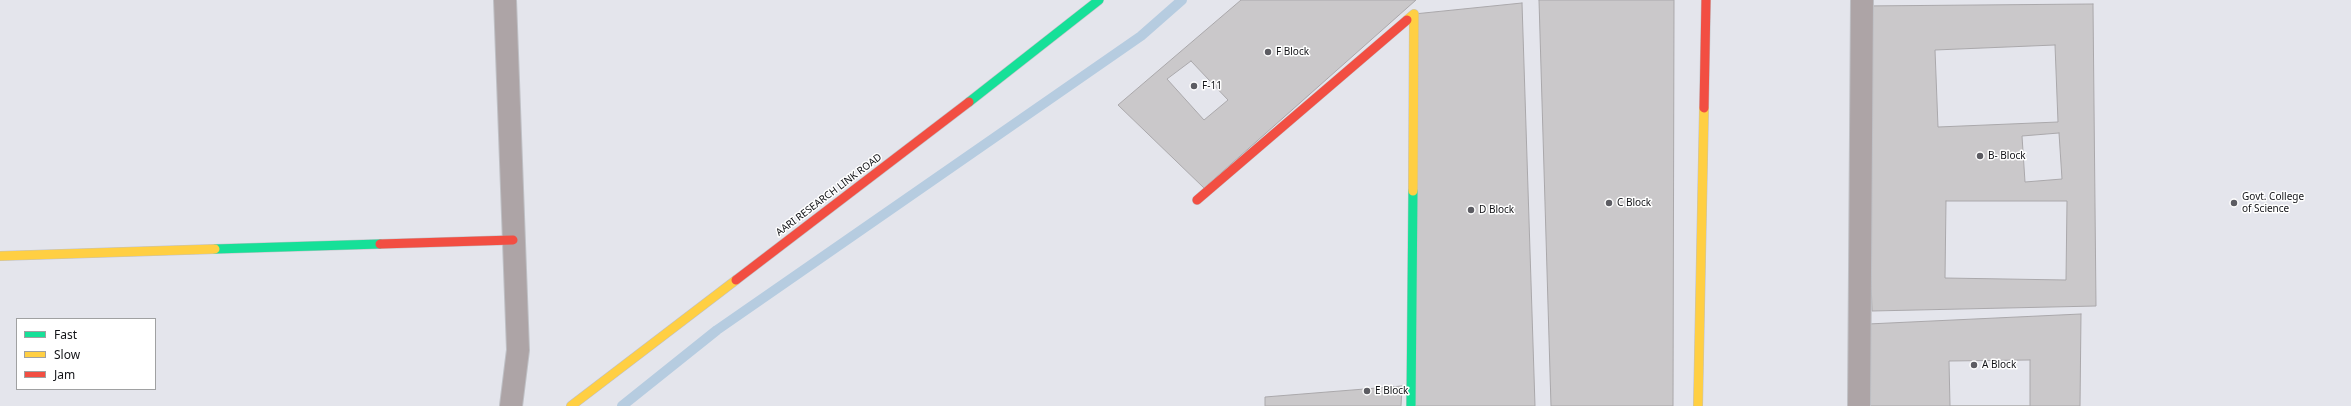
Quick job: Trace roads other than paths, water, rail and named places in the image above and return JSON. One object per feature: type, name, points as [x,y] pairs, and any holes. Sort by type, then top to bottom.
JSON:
[{"type":"street","points":[[505,0],[518,350],[511,406]]},
{"type":"street","name":"AARI RESEARCH LINK ROAD","points":[[571,406],[1056,35],[1099,0]]},
{"type":"street","points":[[1698,406],[1706,0]]},
{"type":"street","points":[[1858,406],[1862,0]]},
{"type":"street","points":[[1197,200],[1414,14],[1412,406]]},
{"type":"street","points":[[0,256],[513,240]]},
{"type":"waterway","points":[[622,406],[717,330],[1141,36],[1182,0]]},
{"type":"place","name":"F Block","points":[[1268,52]]},
{"type":"place","name":"F-11","points":[[1194,86]]},
{"type":"place","name":"B- Block","points":[[1980,156]]},
{"type":"place","name":"C Block","points":[[1609,203]]},
{"type":"place","name":"Govt. College of Science","points":[[2234,203]]},
{"type":"place","name":"D Block","points":[[1471,210]]},
{"type":"place","name":"A Block","points":[[1974,365]]},
{"type":"place","name":"E Block","points":[[1367,391]]}]
